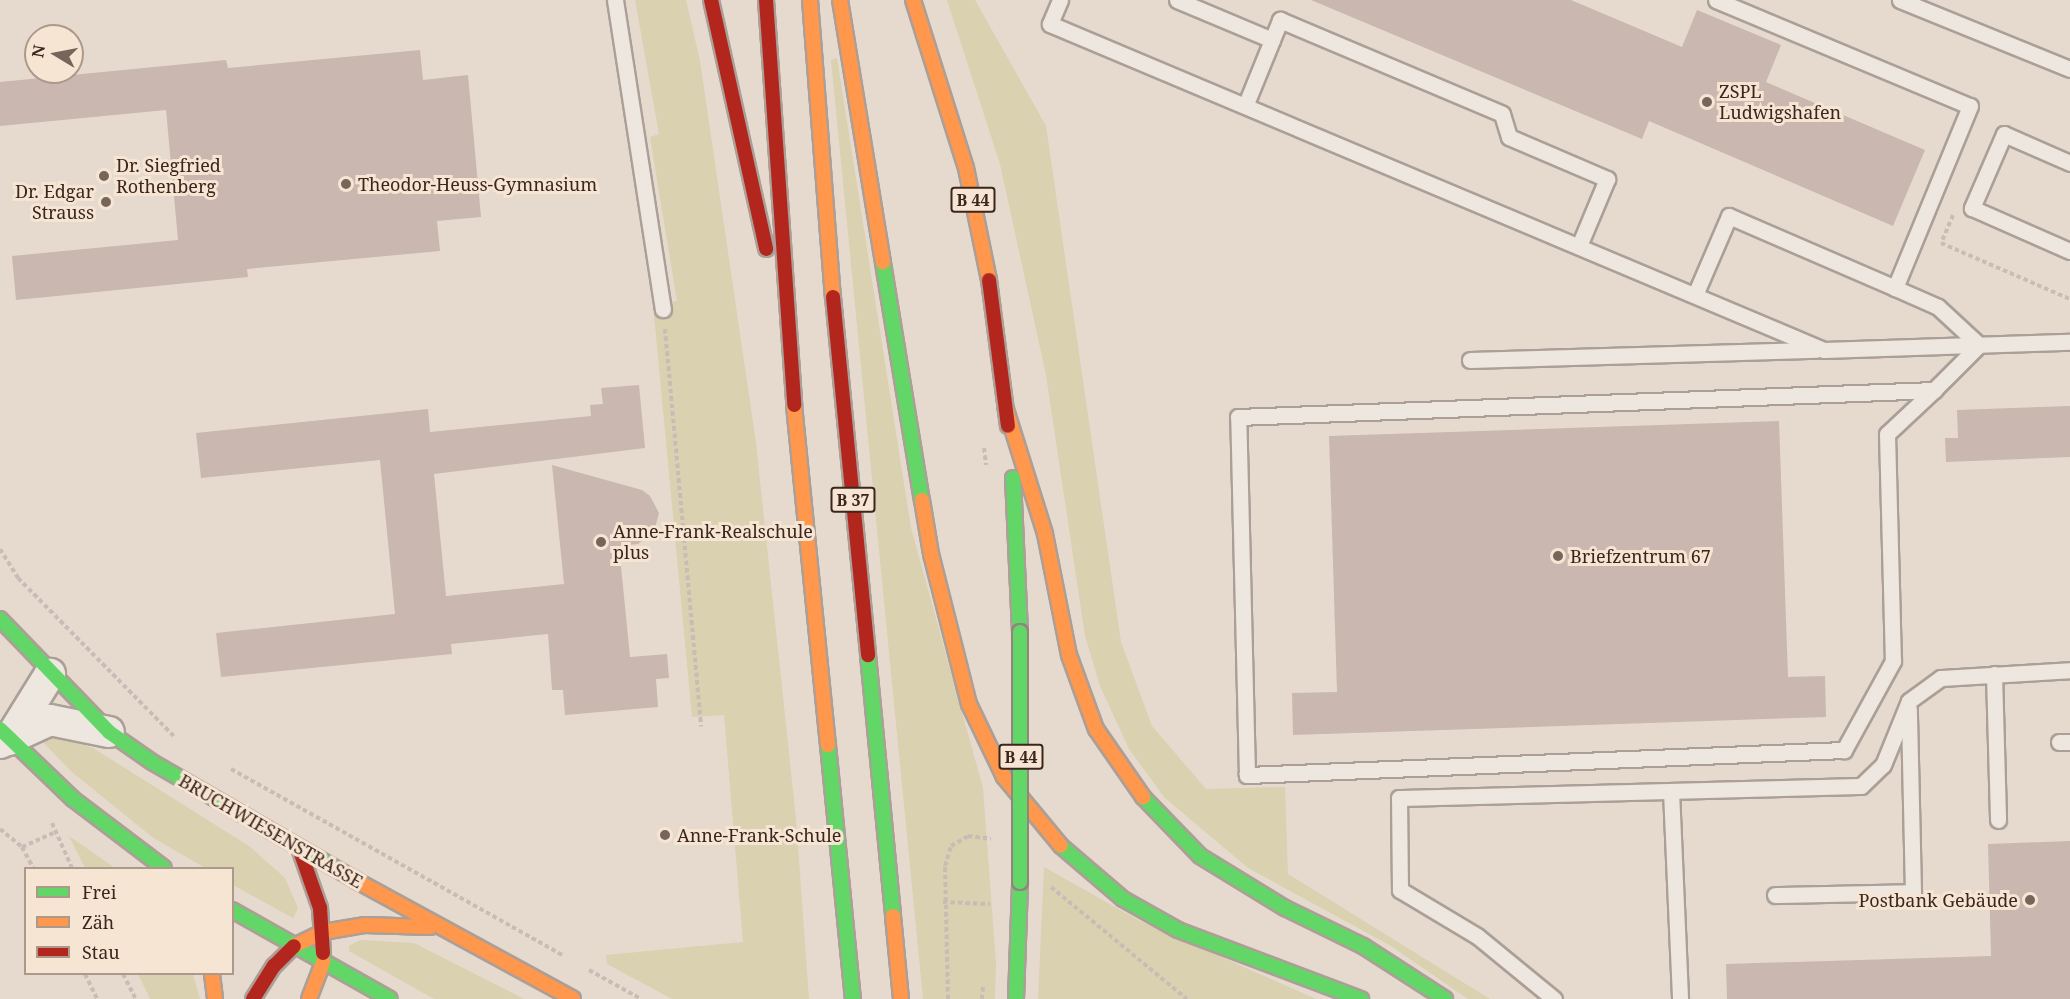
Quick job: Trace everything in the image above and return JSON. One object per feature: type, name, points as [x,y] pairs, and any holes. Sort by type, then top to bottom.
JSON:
[{"type":"main road","name":"B 37","points":[[766,0],[789,351],[853,999]]},
{"type":"main road","name":"B 37","points":[[810,0],[824,200],[901,999]]},
{"type":"main road","name":"B 44","points":[[913,0],[966,168],[994,304],[1017,511],[1020,632],[1020,882],[1016,999]]},
{"type":"main road","points":[[711,2],[789,351]]},
{"type":"main road","points":[[840,2],[931,554],[969,704],[1004,777],[1067,853],[1123,899],[1178,930],[1361,999]]},
{"type":"main road","points":[[1005,406],[1045,534],[1069,656],[1096,729],[1114,759],[1154,812],[1200,856],[1285,908],[1363,946],[1445,999]]},
{"type":"main road","name":"BRUCHWIESENSTRASSE","points":[[0,619],[50,674],[109,732],[152,762],[298,848],[573,999]]},
{"type":"main road","points":[[2,741],[81,806],[163,867]]},
{"type":"main road","points":[[298,848],[316,888],[323,932],[323,962],[309,999]]},
{"type":"main road","points":[[234,911],[390,999]]},
{"type":"main road","points":[[253,999],[274,966],[294,946],[323,932],[390,923],[444,929]]},
{"type":"main road","points":[[212,975],[215,999]]},
{"type":"street","points":[[2,741],[50,674]]},
{"type":"street","points":[[2,741],[50,720],[109,732]]},
{"type":"lane","points":[[615,0],[663,309]]},
{"type":"lane","points":[[1060,0],[1050,24],[1824,350]]},
{"type":"lane","points":[[1177,0],[1272,40]]},
{"type":"lane","points":[[1716,0],[1970,106],[1895,288]]},
{"type":"lane","points":[[1900,0],[2070,69]]},
{"type":"lane","points":[[1246,105],[1280,20],[1502,114],[1509,136],[1606,179],[1579,246]]},
{"type":"lane","points":[[2070,163],[2004,134],[1972,208],[2070,251]]},
{"type":"lane","points":[[1695,295],[1729,216],[1938,307],[1979,345]]},
{"type":"lane","points":[[1470,360],[2070,342]]},
{"type":"lane","points":[[1934,390],[1238,417],[1247,776],[1844,750],[1893,661],[1887,434],[1934,390],[1979,345]]},
{"type":"lane","points":[[1554,999],[1477,936],[1400,890],[1399,798],[1861,786],[1883,765],[1909,701],[1941,678],[2070,670]]},
{"type":"lane","points":[[1995,675],[1998,820]]},
{"type":"lane","points":[[1775,895],[1913,892],[1909,701]]},
{"type":"lane","points":[[1671,791],[1680,999]]},
{"type":"path","points":[[1972,208],[1954,212],[1941,243],[2070,299]]},
{"type":"path","points":[[663,309],[701,726]]},
{"type":"path","points":[[983,436],[986,470]]},
{"type":"path","points":[[0,549],[18,578],[176,738],[186,744]]},
{"type":"path","points":[[228,767],[569,958]]},
{"type":"path","points":[[0,829],[22,847],[32,867]]},
{"type":"path","points":[[22,847],[55,832],[72,867]]},
{"type":"path","points":[[943,902],[992,904]]},
{"type":"path","points":[[579,964],[641,999]]},
{"type":"path","points":[[85,975],[97,999]]},
{"type":"path","points":[[124,975],[136,999]]},
{"type":"shaded area","points":[[635,0],[686,0],[700,61],[756,443],[796,819],[809,999],[672,999],[607,964],[606,955],[743,942],[724,715],[692,717],[653,304],[677,301],[650,137],[659,134]]},
{"type":"shaded area","points":[[947,0],[975,0],[1046,126],[1121,642],[1152,726],[1206,789],[1285,787],[1288,874],[1490,999],[1468,999],[1391,946],[1248,868],[1164,797],[1129,749],[1100,686],[1085,636],[1046,375],[1000,164]]},
{"type":"shaded area","points":[[837,58],[911,528],[983,788],[996,964],[995,999],[923,999],[831,60]]},
{"type":"shaded area","points":[[42,730],[93,748],[249,846],[285,878],[298,908],[293,918],[234,886],[234,867],[203,867],[152,837],[72,772],[38,737]]},
{"type":"shaded area","points":[[69,836],[114,867],[84,867]]},
{"type":"shaded area","points":[[1044,867],[1138,920],[1316,999],[1038,999]]},
{"type":"shaded area","points":[[360,940],[414,943],[524,999],[434,999],[349,951],[349,946]]},
{"type":"shaded area","points":[[138,975],[193,975],[200,999],[150,999]]},
{"type":"building","name":"ZSPL Ludwigshafen","points":[[1311,0],[1571,0],[1682,47],[1697,10],[1781,45],[1766,82],[1925,150],[1893,226],[1649,121],[1642,139]]},
{"type":"building","name":"Theodor-Heuss-Gymnasium","points":[[420,50],[423,80],[468,75],[481,217],[437,221],[440,251],[247,269],[248,277],[16,300],[12,256],[178,240],[166,110],[0,126],[0,82],[24,80],[24,84],[84,84],[84,74],[226,60],[228,68]]},
{"type":"building","name":"Anne-Frank-Realschule plus","points":[[639,385],[645,448],[434,474],[446,596],[564,584],[552,465],[642,490],[650,496],[659,513],[654,532],[638,544],[619,546],[630,657],[667,654],[669,678],[656,679],[658,707],[565,715],[563,690],[552,690],[548,634],[451,644],[452,654],[221,677],[216,633],[395,614],[380,460],[201,478],[196,433],[428,409],[430,432],[591,416],[590,405],[603,404],[601,388]]},
{"type":"building","points":[[2070,406],[2070,457],[1946,462],[1945,438],[1958,438],[1957,410]]},
{"type":"building","name":"Briefzentrum 67","points":[[1779,421],[1788,677],[1825,676],[1826,717],[1293,735],[1292,693],[1337,692],[1329,436]]},
{"type":"building","name":"Postbank Gebäude","points":[[2070,841],[2070,999],[1727,999],[1726,964],[1991,956],[1988,844]]},
{"type":"traffic: fast","points":[[883,263],[922,500]]},
{"type":"traffic: fast","points":[[1013,478],[1020,632]]},
{"type":"traffic: fast","points":[[0,619],[109,732],[152,762],[357,881]]},
{"type":"traffic: fast","points":[[1020,632],[1020,882]]},
{"type":"traffic: fast","points":[[868,655],[893,916]]},
{"type":"traffic: fast","points":[[0,729],[73,799],[163,867]]},
{"type":"traffic: fast","points":[[828,745],[853,999]]},
{"type":"traffic: fast","points":[[1143,797],[1200,856],[1285,908],[1363,946],[1445,999]]},
{"type":"traffic: fast","points":[[1061,846],[1123,899],[1178,930],[1361,999]]},
{"type":"traffic: fast","points":[[1016,999],[1020,882]]},
{"type":"traffic: fast","points":[[234,911],[390,999]]},
{"type":"traffic: slow","points":[[810,0],[833,297]]},
{"type":"traffic: slow","points":[[840,0],[883,263]]},
{"type":"traffic: slow","points":[[913,0],[966,168],[989,280]]},
{"type":"traffic: slow","points":[[794,405],[828,745]]},
{"type":"traffic: slow","points":[[1005,406],[1045,534],[1069,655],[1096,729],[1143,797]]},
{"type":"traffic: slow","points":[[922,500],[931,554],[969,704],[1004,777],[1061,846]]},
{"type":"traffic: slow","points":[[357,881],[573,999]]},
{"type":"traffic: slow","points":[[893,916],[901,999]]},
{"type":"traffic: slow","points":[[294,946],[323,932],[365,925],[430,927]]},
{"type":"traffic: slow","points":[[309,999],[323,962]]},
{"type":"traffic: slow","points":[[212,975],[215,999]]},
{"type":"traffic: jam","points":[[711,0],[766,249]]},
{"type":"traffic: jam","points":[[766,0],[794,405]]},
{"type":"traffic: jam","points":[[989,280],[1008,426]]},
{"type":"traffic: jam","points":[[833,297],[868,655]]},
{"type":"traffic: jam","points":[[299,848],[320,908],[323,953]]},
{"type":"traffic: jam","points":[[253,999],[274,966],[294,946]]},
{"type":"place","name":"ZSPL Ludwigshafen","points":[[1707,102]]},
{"type":"place","name":"Dr. Siegfried Rothenberg","points":[[104,176]]},
{"type":"place","name":"Theodor-Heuss-Gymnasium","points":[[346,184]]},
{"type":"place","name":"Dr. Edgar Strauss","points":[[106,202]]},
{"type":"place","name":"Anne-Frank-Realschule plus","points":[[601,542]]},
{"type":"place","name":"Briefzentrum 67","points":[[1558,556]]},
{"type":"place","name":"Anne-Frank-Schule","points":[[665,835]]},
{"type":"place","name":"Postbank Gebäude","points":[[2030,900]]}]
